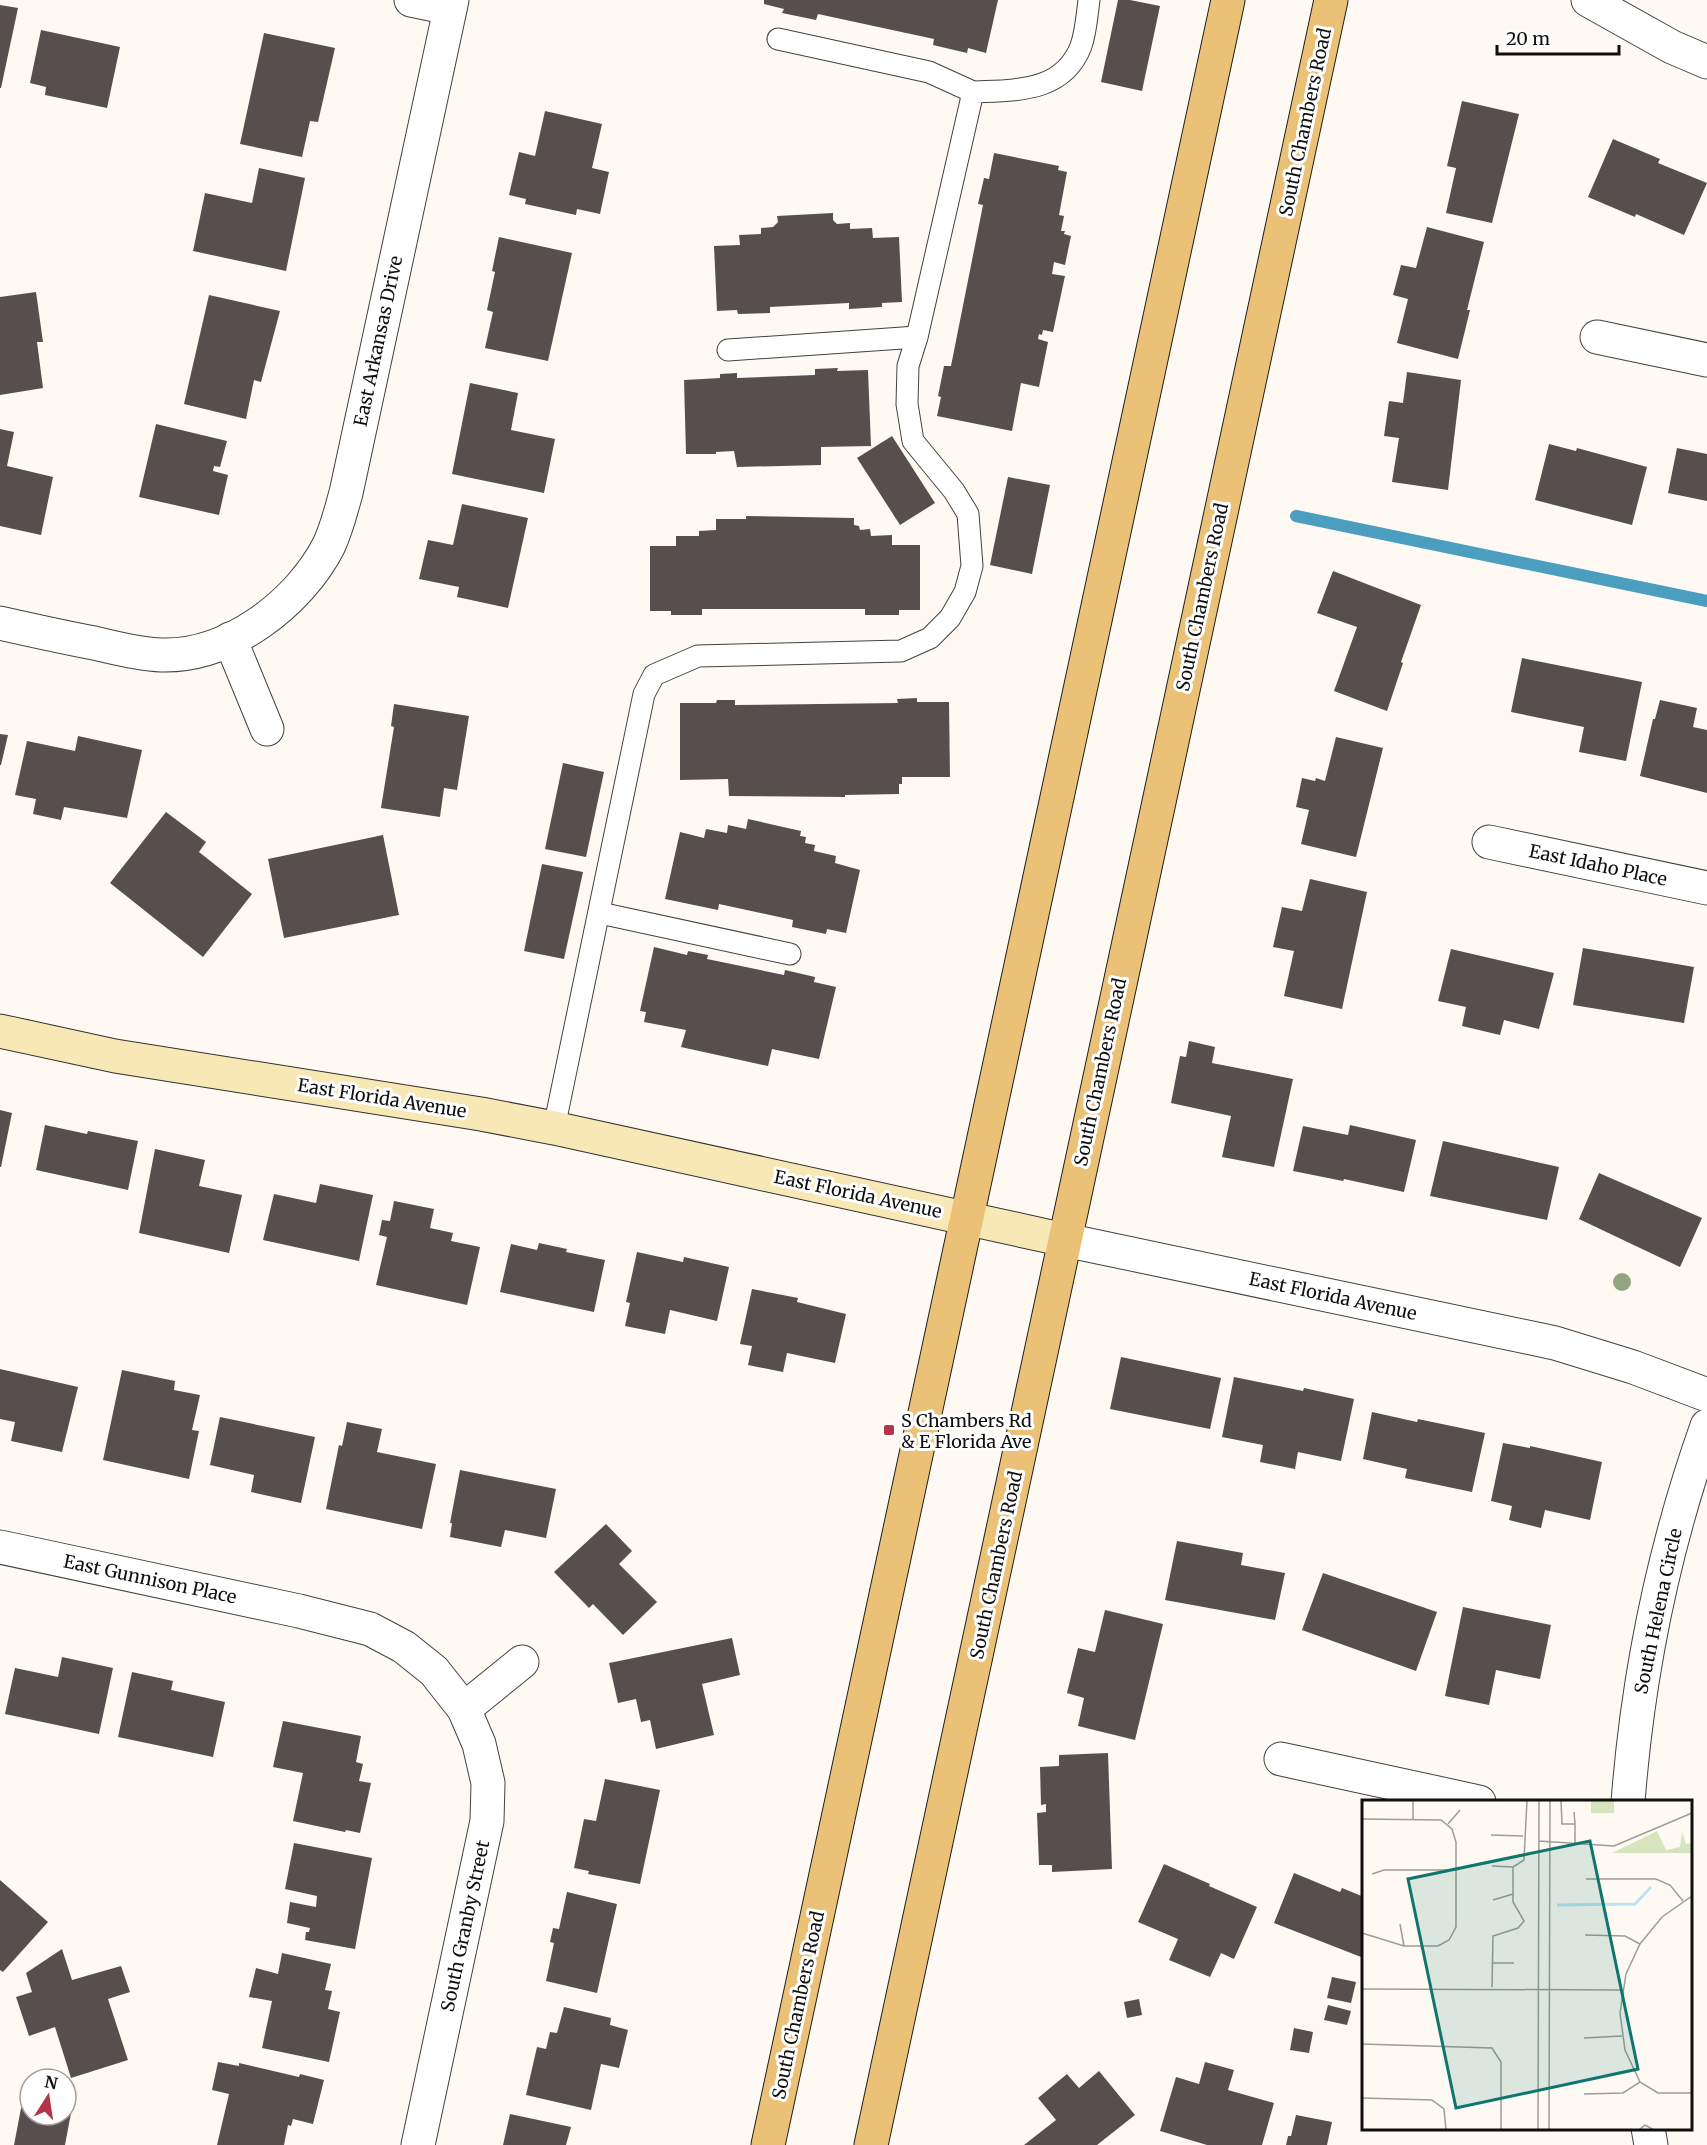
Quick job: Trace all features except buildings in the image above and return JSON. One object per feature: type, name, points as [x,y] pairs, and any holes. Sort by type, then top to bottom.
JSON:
[{"type":"main road","name":"South Chambers Road","points":[[768,2145],[1228,0]]},
{"type":"main road","name":"South Chambers Road","points":[[871,2145],[1331,0]]},
{"type":"street","points":[[411,0],[451,4]]},
{"type":"street","points":[[1588,0],[1679,50],[1707,62]]},
{"type":"street","name":"East Arkansas Drive","points":[[0,623],[147,654],[183,654],[230,639],[264,618],[290,596],[317,565],[335,530],[346,493],[451,4]]},
{"type":"street","points":[[1597,336],[1707,360]]},
{"type":"street","points":[[230,639],[267,729]]},
{"type":"street","name":"East Idaho Place","points":[[1489,842],[1707,888]]},
{"type":"street","name":"East Florida Avenue","points":[[0,1032],[115,1056],[469,1112],[554,1128],[1065,1240],[1555,1343],[1633,1367],[1707,1395]]},
{"type":"street","name":"South Helena Circle","points":[[1628,1800],[1642,1676],[1655,1607],[1676,1520],[1707,1426]]},
{"type":"street","name":"East Gunnison Place","points":[[0,1547],[299,1611]]},
{"type":"street","name":"South Granby Street","points":[[299,1611],[370,1629],[404,1647],[434,1671],[464,1709],[479,1744],[488,1783],[487,1821],[418,2145]]},
{"type":"street","points":[[464,1709],[522,1662]]},
{"type":"street","points":[[1281,1759],[1470,1800]]},
{"type":"street","points":[[1648,2130],[1651,2145]]},
{"type":"lane","points":[[778,39],[929,72],[973,92],[1021,90],[1049,82],[1067,70],[1081,46],[1089,0]]},
{"type":"lane","points":[[554,1128],[644,694],[654,675],[698,656],[901,651],[930,638],[950,618],[965,592],[972,566],[968,514],[954,491],[913,441],[907,404],[908,366],[917,337],[973,92]]},
{"type":"lane","points":[[728,350],[917,337]]},
{"type":"lane","points":[[600,913],[790,954]]},
{"type":"waterway","points":[[1296,516],[1707,601]]},
{"type":"place","name":"S Chambers Rd & E Florida Ave","points":[[889,1430]]}]
